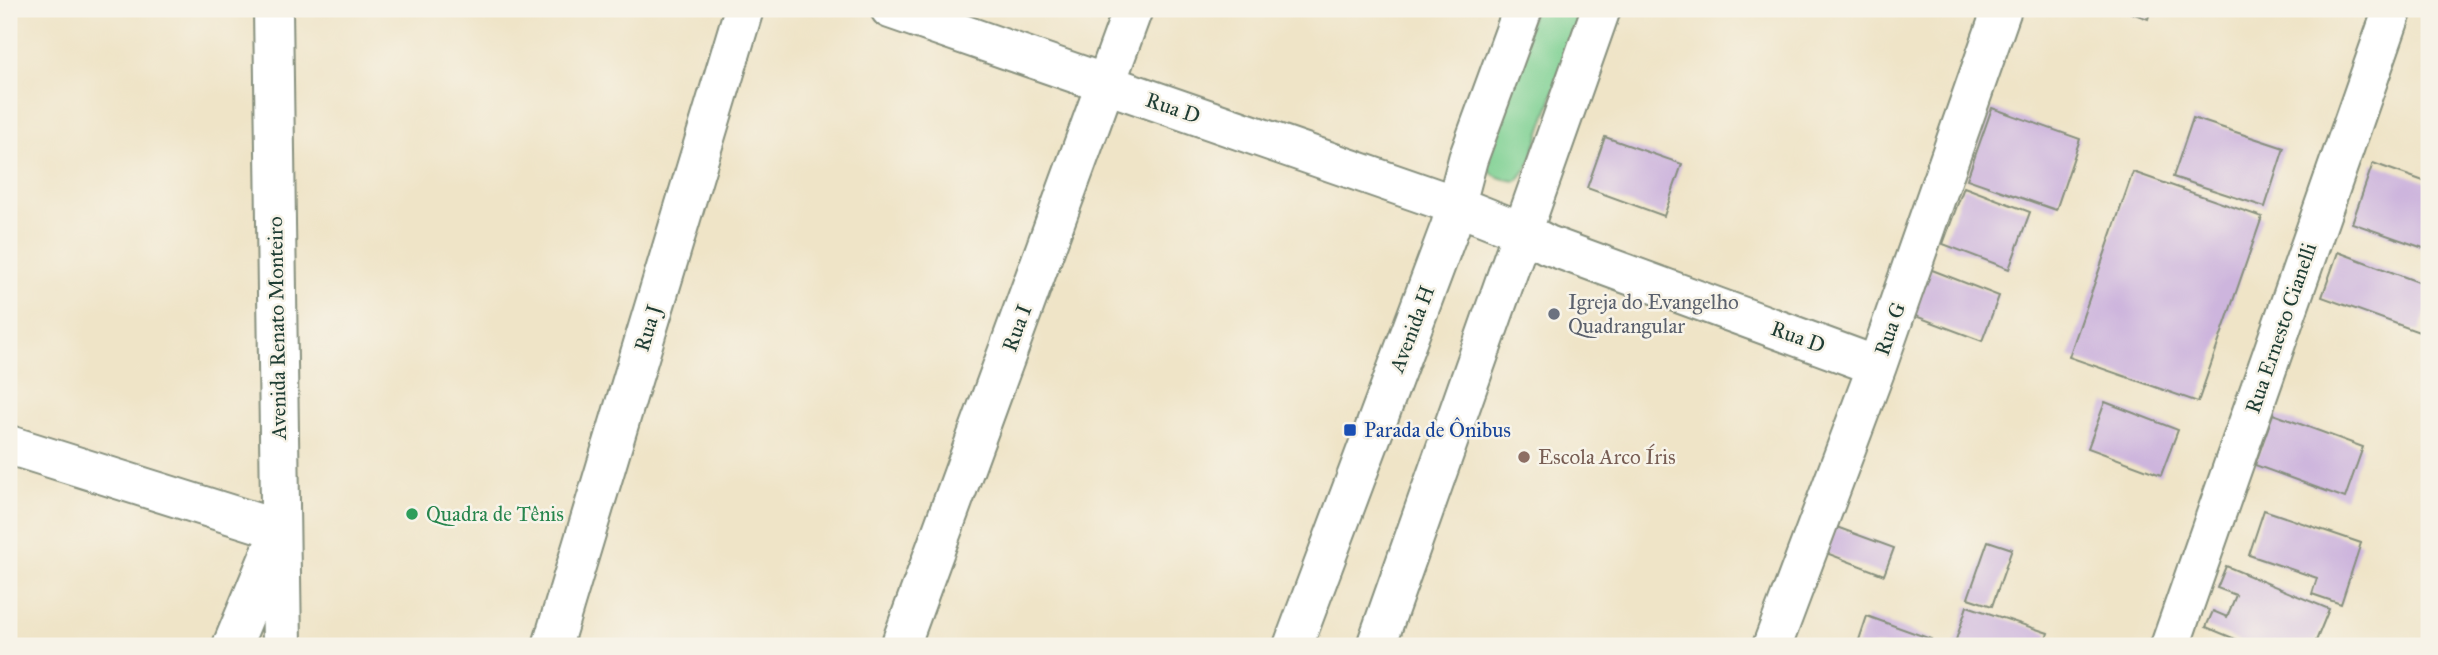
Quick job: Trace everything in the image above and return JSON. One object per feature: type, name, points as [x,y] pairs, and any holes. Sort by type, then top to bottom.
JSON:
[{"type":"street","name":"Avenida Renato Monteiro","points":[[273,9],[282,646]]},
{"type":"street","name":"Rua J","points":[[552,646],[744,9]]},
{"type":"street","name":"Rua D","points":[[890,9],[1455,205],[1548,245],[1877,366]]},
{"type":"street","name":"Rua I","points":[[900,646],[1133,9]]},
{"type":"street","name":"Avenida H","points":[[1293,646],[1450,227],[1468,159],[1522,9]]},
{"type":"street","points":[[1376,646],[1601,9]]},
{"type":"street","name":"Rua G","points":[[1772,646],[1877,366],[2002,9]]},
{"type":"street","name":"Rua Ernesto Cianelli","points":[[2170,646],[2393,9]]},
{"type":"street","points":[[9,445],[280,530],[232,646]]},
{"type":"green space","points":[[1534,9],[1582,9],[1529,165],[1517,181],[1499,178],[1491,173],[1482,158]]},
{"type":"building","points":[[2121,9],[2151,9],[2148,19]]},
{"type":"building","points":[[1992,108],[2080,139],[2056,210],[1967,179]]},
{"type":"building","points":[[2193,118],[2284,148],[2265,207],[2173,177]]},
{"type":"building","points":[[1605,137],[1682,164],[1664,216],[1587,188]]},
{"type":"building","points":[[2373,163],[2429,183],[2429,250],[2352,223]]},
{"type":"building","points":[[2133,172],[2262,217],[2198,402],[2069,357]]},
{"type":"building","points":[[1964,187],[2030,212],[2009,269],[1943,244]]},
{"type":"building","points":[[2338,252],[2429,286],[2429,303],[2419,332],[2322,297]]},
{"type":"building","points":[[1927,268],[1999,296],[1982,341],[1910,314]]},
{"type":"building","points":[[2105,402],[2178,430],[2161,475],[2088,448]]},
{"type":"building","points":[[2273,414],[2363,447],[2345,498],[2255,465]]},
{"type":"building","points":[[2264,510],[2361,543],[2341,604],[2312,594],[2317,578],[2249,555]]},
{"type":"building","points":[[1831,525],[1894,548],[1884,575],[1821,551]]},
{"type":"building","points":[[1988,541],[2012,549],[1992,606],[1968,598]]},
{"type":"building","points":[[2226,566],[2329,609],[2314,646],[2252,646],[2206,627],[2213,611],[2227,617],[2236,595],[2217,588]]},
{"type":"building","points":[[1967,606],[2048,633],[2044,646],[1954,646]]},
{"type":"building","points":[[1867,616],[1931,639],[1928,646],[1857,646]]},
{"type":"place","name":"Igreja do Evangelho Quadrangular","points":[[1554,314]]},
{"type":"place","name":"Parada de Ônibus","points":[[1350,430]]},
{"type":"place","name":"Escola Arco Íris","points":[[1524,457]]},
{"type":"place","name":"Quadra de Tênis","points":[[412,514]]}]
